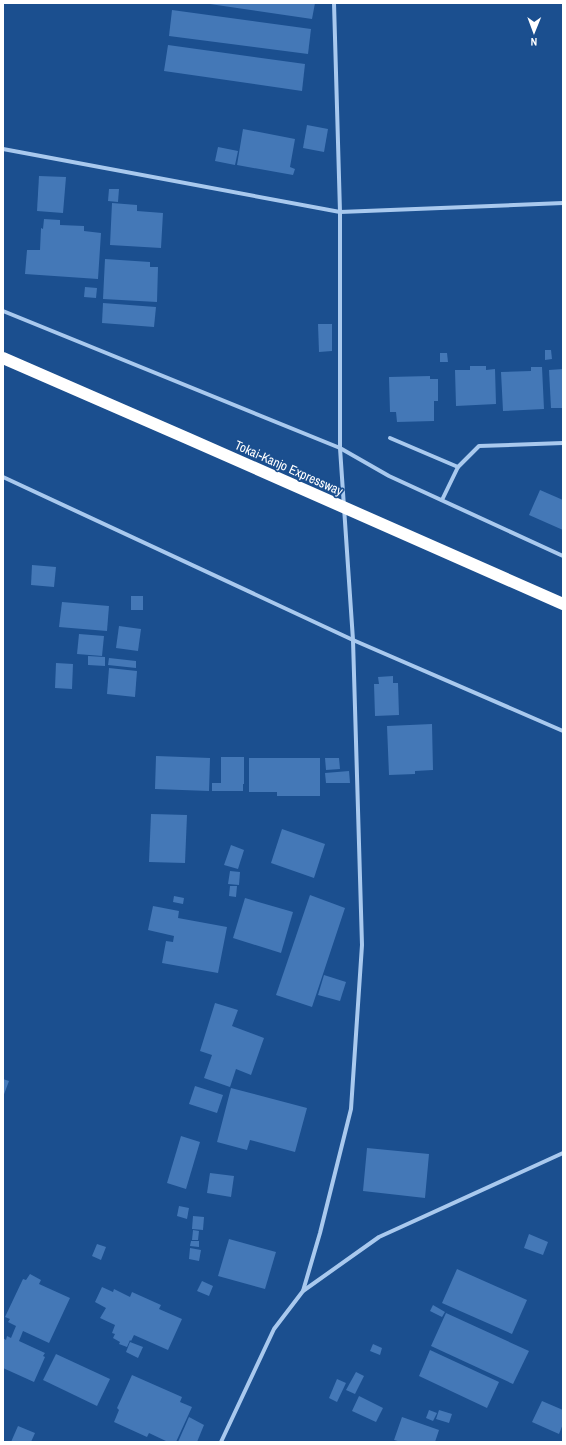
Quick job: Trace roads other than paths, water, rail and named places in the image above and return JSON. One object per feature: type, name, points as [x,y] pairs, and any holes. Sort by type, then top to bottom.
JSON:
[{"type":"highway","name":"Tokai-Kanjo Expressway","points":[[3,358],[563,604]]},
{"type":"street","points":[[303,1291],[320,1233],[351,1109],[362,945],[353,640],[340,448],[340,212],[334,3]]},
{"type":"street","points":[[3,149],[340,212],[563,203]]},
{"type":"street","points":[[3,311],[340,448],[389,476],[563,556]]},
{"type":"street","points":[[390,438],[458,467]]},
{"type":"street","points":[[442,500],[458,467],[480,446],[563,443]]},
{"type":"street","points":[[3,477],[353,640],[563,731]]},
{"type":"street","points":[[221,1442],[274,1329],[303,1291],[379,1237],[563,1153]]}]
